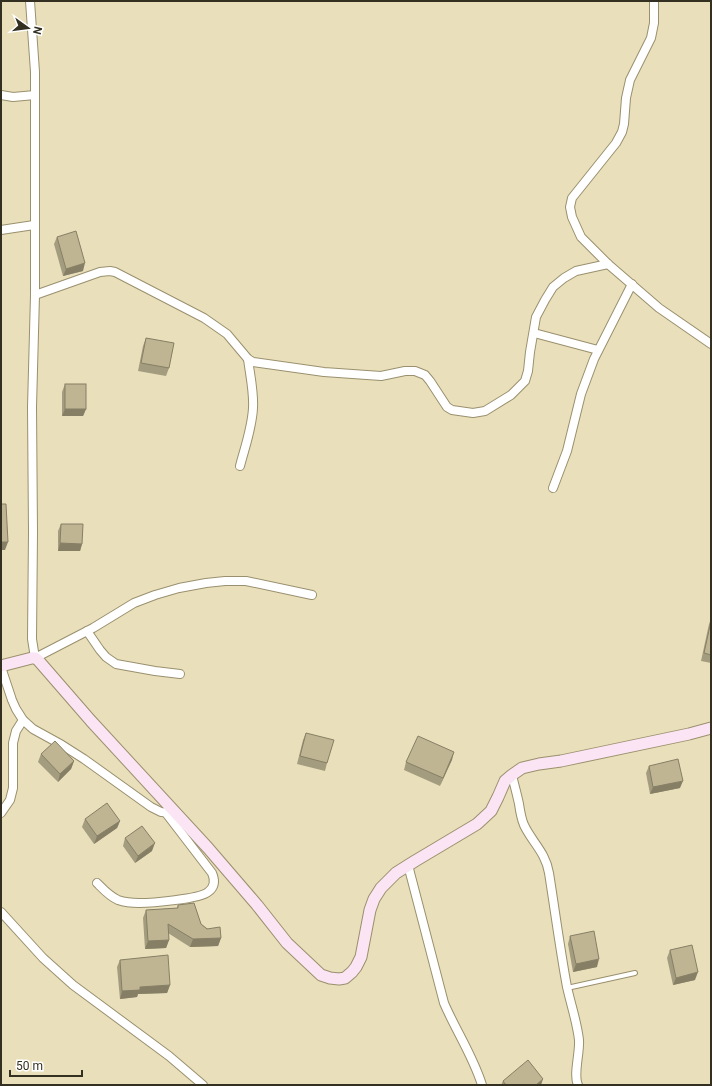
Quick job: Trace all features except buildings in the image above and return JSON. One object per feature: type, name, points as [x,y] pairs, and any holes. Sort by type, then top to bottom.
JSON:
[{"type":"main road","points":[[1,666],[35,658],[171,813],[208,848],[257,905],[287,943],[321,975],[338,979],[345,978],[352,972],[361,957],[370,910],[381,888],[396,873],[477,824],[490,811],[505,781],[522,768],[689,734],[711,728]]},
{"type":"street","points":[[30,1],[35,72],[35,295],[32,407],[32,639],[35,658],[87,631],[134,603],[179,588],[225,581],[246,581],[312,595]]},
{"type":"street","points":[[654,1],[654,23],[651,38],[630,80],[626,98],[622,132],[616,143],[572,198],[570,207],[572,217],[581,237],[608,264],[659,308],[711,344]]},
{"type":"street","points":[[1,95],[13,97],[34,96]]},
{"type":"street","points":[[1,230],[34,225]]},
{"type":"street","points":[[35,295],[100,272],[115,272],[204,318],[227,334],[248,359],[253,362],[324,372],[381,376],[415,371],[425,375],[447,407],[452,410],[473,413],[485,411],[497,404],[510,395],[525,381],[528,371],[536,317],[553,287],[576,271],[608,264]]},
{"type":"street","points":[[553,488],[567,451],[581,394],[594,358],[632,284]]},
{"type":"street","points":[[534,333],[598,350]]},
{"type":"street","points":[[240,466],[250,428],[253,408],[248,359]]},
{"type":"street","points":[[87,631],[106,657],[116,664],[180,674]]},
{"type":"street","points":[[1,666],[12,700],[23,720],[33,729],[84,759],[157,811],[171,813],[214,878],[212,888],[207,893],[188,898],[139,903],[128,902],[108,895],[96,883]]},
{"type":"street","points":[[1,813],[10,800],[13,788],[13,743],[16,731],[23,720]]},
{"type":"street","points":[[512,775],[523,824],[545,859],[549,871],[553,905],[567,988],[574,1013],[579,1041],[576,1076],[577,1085]]},
{"type":"street","points":[[408,865],[444,1003],[449,1016],[479,1074],[482,1085]]},
{"type":"street","points":[[1,912],[43,958],[73,985],[169,1056],[203,1085]]},
{"type":"lane","points":[[567,988],[635,973]]}]
